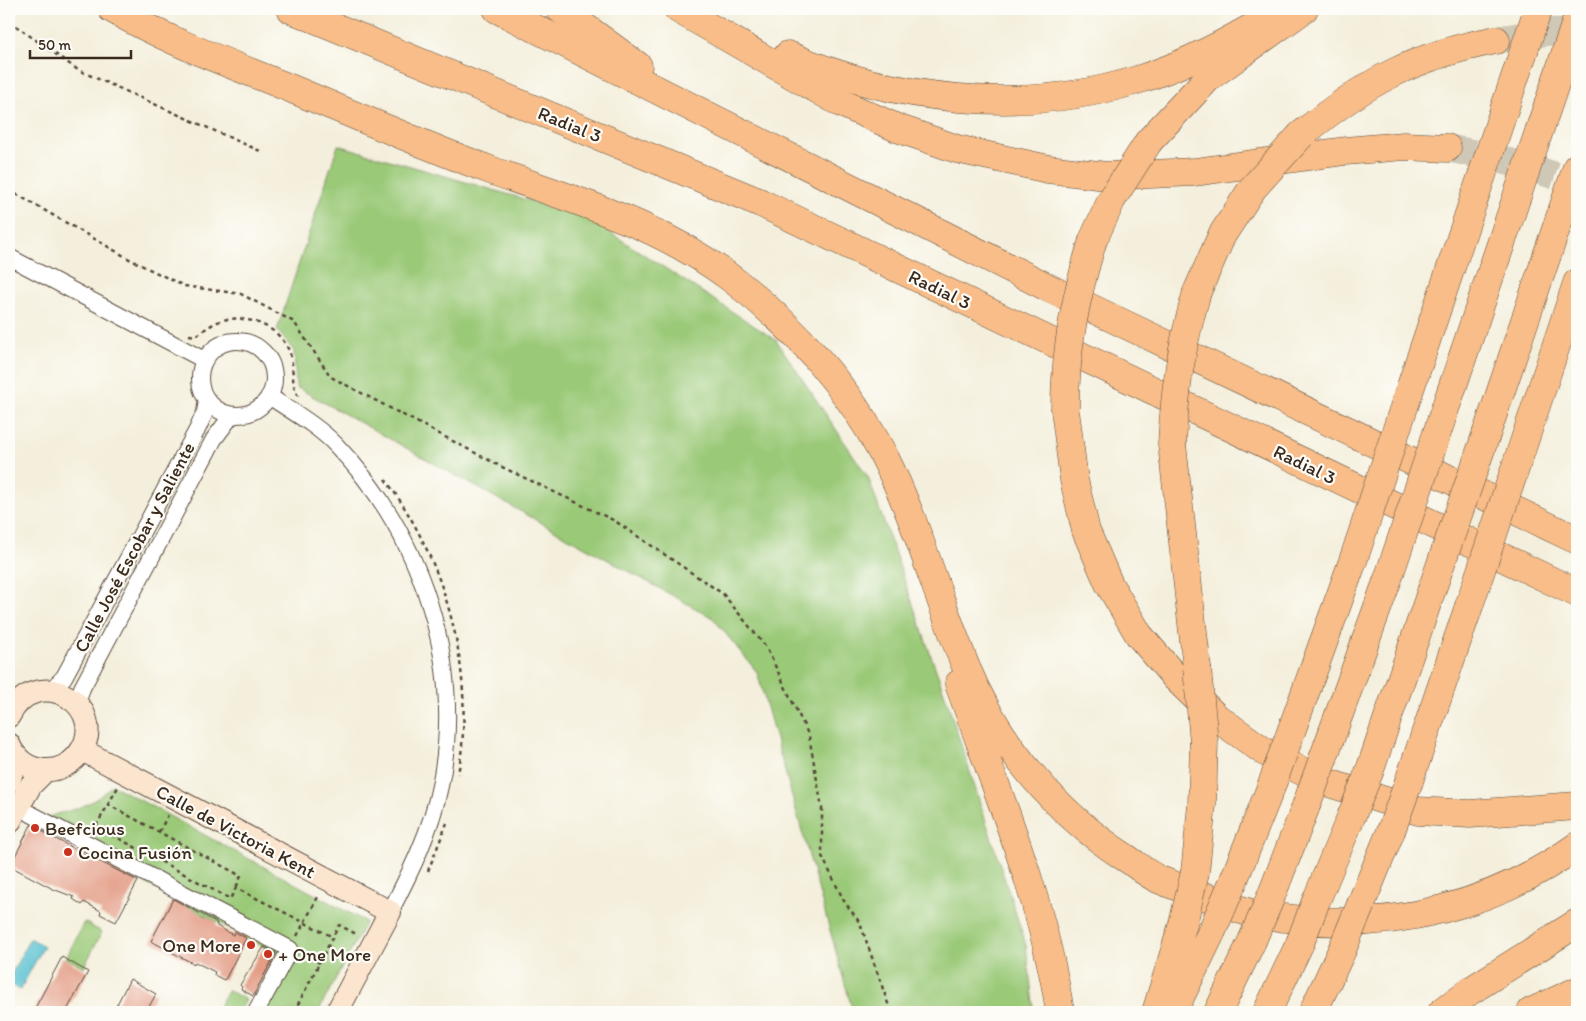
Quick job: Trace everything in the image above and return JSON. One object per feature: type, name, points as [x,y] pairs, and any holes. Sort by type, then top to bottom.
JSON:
[{"type":"highway","points":[[112,9],[150,31],[491,170],[604,209],[681,245],[728,276],[768,308],[813,354],[860,417],[883,455],[903,499],[967,670],[1003,737],[1057,805],[1100,841],[1158,879],[1256,914],[1318,922],[1363,923],[1405,918],[1444,908],[1502,889],[1552,863],[1577,846]]},
{"type":"highway","name":"Radial 3","points":[[291,9],[760,203],[1577,592]]},
{"type":"highway","points":[[497,9],[705,116],[1053,290],[1577,540]]},
{"type":"highway","points":[[560,9],[705,116]]},
{"type":"highway","points":[[678,9],[841,103],[897,128],[957,149],[1048,169],[1106,176],[1195,172],[1345,151],[1404,146],[1447,148]]},
{"type":"highway","points":[[683,9],[825,71],[889,87],[943,97],[1007,100],[1053,97],[1132,82],[1167,70],[1231,41],[1284,9]]},
{"type":"highway","points":[[1304,9],[1209,77],[1149,142],[1112,199],[1093,240],[1070,324],[1065,366],[1065,410],[1074,480],[1086,531],[1109,584],[1139,635],[1175,677],[1216,716],[1265,752],[1319,780],[1418,811],[1470,814],[1577,806]]},
{"type":"highway","points":[[1173,1012],[1212,931],[1271,787],[1354,558],[1538,9]]},
{"type":"highway","points":[[1218,1012],[1272,894],[1306,806],[1389,576],[1577,19]]},
{"type":"highway","points":[[1156,1012],[1183,924],[1195,872],[1202,805],[1204,742],[1172,444],[1175,389],[1183,339],[1197,292],[1222,235],[1252,189],[1301,135],[1336,106],[1380,78],[1454,49],[1496,40]]},
{"type":"highway","points":[[1267,1012],[1300,943],[1370,770],[1577,166]]},
{"type":"highway","points":[[1313,1012],[1342,950],[1409,781],[1522,451],[1577,282]]},
{"type":"highway","points":[[903,499],[922,577],[1040,914],[1054,971],[1060,1012]]},
{"type":"highway","points":[[1442,1012],[1470,991],[1577,922]]},
{"type":"highway","points":[[1531,1012],[1577,991]]},
{"type":"street","points":[[9,257],[204,360]]},
{"type":"street","points":[[229,341],[242,341],[254,345],[268,358],[273,370],[273,383],[269,396],[254,410],[232,415],[218,410],[207,400],[199,381],[204,360],[212,350],[229,341]]},
{"type":"street","points":[[269,396],[335,444],[373,490],[406,542],[433,614],[444,667],[447,724],[440,786],[424,844],[336,1012]]},
{"type":"street","name":"Calle José Escobar y Saliente","points":[[51,690],[64,678],[197,430],[205,412],[207,400]]},
{"type":"street","name":"Calle José Escobar y Saliente","points":[[78,704],[85,681],[209,447],[232,415]]},
{"type":"street","points":[[12,704],[34,692],[51,690],[70,697],[78,704],[87,726],[82,750],[66,765],[45,770],[25,764],[13,751]]},
{"type":"street","name":"Calle de Victoria Kent","points":[[82,750],[390,912]]},
{"type":"street","points":[[9,781],[13,751]]},
{"type":"street","points":[[9,822],[31,785],[45,770]]},
{"type":"street","points":[[31,814],[290,949],[256,1012]]},
{"type":"path","points":[[9,21],[78,70],[260,151]]},
{"type":"path","points":[[9,190],[133,262],[184,286],[241,294],[294,322],[330,377],[502,467],[615,521],[723,594],[766,647],[809,736],[822,808],[822,856],[844,901],[860,923],[892,1012]]},
{"type":"path","points":[[188,335],[196,336],[210,326],[224,320],[242,319],[257,322],[267,327],[282,339],[290,352],[294,391],[299,397]]},
{"type":"path","points":[[381,474],[401,501],[419,532],[431,558],[455,631],[463,700],[462,753],[457,778]]},
{"type":"path","points":[[88,831],[92,833],[118,786]]},
{"type":"path","points":[[96,826],[230,899],[236,888],[241,876],[107,804]]},
{"type":"path","points":[[159,832],[169,812]]},
{"type":"path","points":[[424,878],[445,830],[448,816]]},
{"type":"path","points":[[236,888],[333,937]]},
{"type":"path","points":[[320,893],[290,949],[320,962]]},
{"type":"path","points":[[294,1012],[339,925],[361,937]]},
{"type":"green space","points":[[338,145],[586,217],[776,340],[868,477],[947,701],[1026,945],[1034,1012],[853,1012],[757,672],[713,618],[296,387],[294,351],[277,330]]},
{"type":"green space","points":[[112,785],[366,922],[318,1012],[249,1012],[279,955],[33,823],[83,806],[93,801]]},
{"type":"green space","points":[[84,922],[102,932],[84,967],[66,958]]},
{"type":"green space","points":[[228,990],[246,1000],[239,1012],[216,1012]]},
{"type":"water","points":[[30,938],[44,946],[20,990],[9,984],[9,979]]},
{"type":"building","points":[[31,825],[92,859],[138,881],[116,922],[100,914],[101,911],[84,902],[82,905],[73,899],[74,897],[53,889],[10,866]]},
{"type":"building","points":[[173,899],[216,922],[217,926],[233,935],[235,932],[246,938],[224,980],[214,975],[215,972],[195,962],[194,964],[151,941]]},
{"type":"building","points":[[264,947],[276,953],[253,996],[241,989],[240,985]]},
{"type":"building","points":[[62,957],[88,972],[66,1012],[33,1012]]},
{"type":"building","points":[[130,979],[156,994],[146,1012],[113,1012]]},
{"type":"tunnel","points":[[1496,40],[1547,32],[1577,31]]},
{"type":"tunnel","points":[[1447,148],[1513,163],[1577,184]]},
{"type":"place","name":"Beefcious","points":[[35,828]]},
{"type":"place","name":"Cocina Fusión","points":[[68,852]]},
{"type":"place","name":"One More","points":[[251,945]]},
{"type":"place","name":"+ One More","points":[[268,954]]}]
